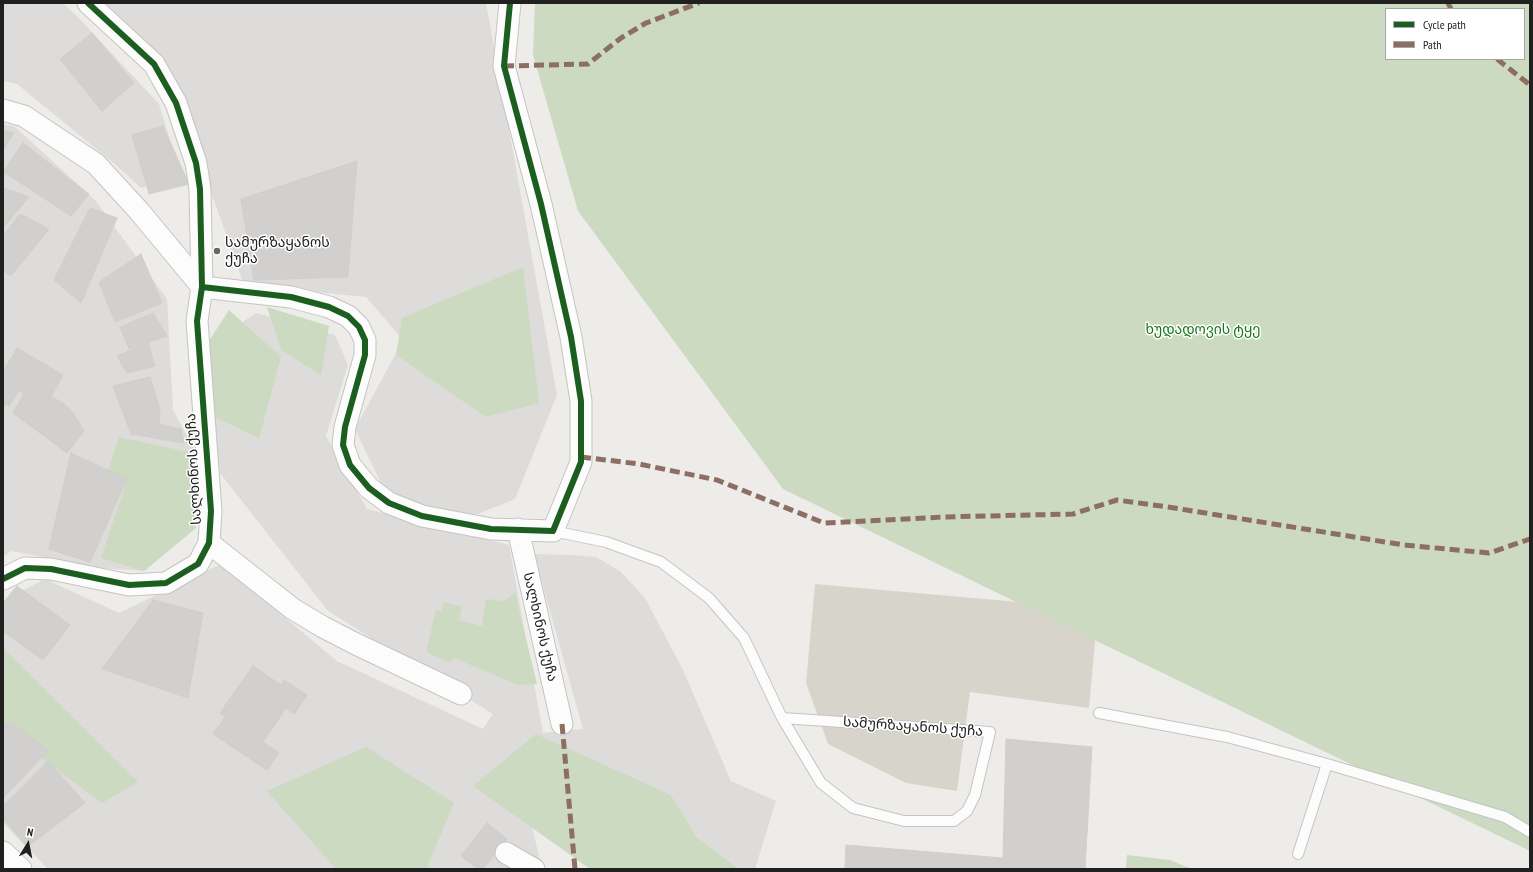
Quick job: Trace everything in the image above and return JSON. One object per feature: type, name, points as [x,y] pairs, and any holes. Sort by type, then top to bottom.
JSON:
[{"type":"street","points":[[88,3],[154,64],[176,103],[196,163],[200,189],[202,287]]},
{"type":"street","points":[[510,3],[504,66],[541,204],[570,338],[581,401],[581,462],[553,530]]},
{"type":"street","points":[[3,110],[24,116],[96,164],[140,210],[202,287]]},
{"type":"street","name":"სამურზაყანოს ქუჩა","points":[[202,287],[291,297],[329,307],[348,316],[359,327],[365,340],[365,355],[345,427],[343,445],[350,465],[369,488],[389,503],[422,516],[490,529],[553,530]]},
{"type":"street","name":"სალხინოს ქუჩა","points":[[3,579],[25,568],[51,569],[128,585],[166,583],[198,564],[208,543],[212,511],[197,321],[202,287]]},
{"type":"street","name":"სალხინოს ქუჩა","points":[[518,529],[562,724]]},
{"type":"street","name":"სალხინოს ქუჩა","points":[[208,543],[293,609],[323,627],[461,694]]},
{"type":"street","points":[[3,852],[21,869]]},
{"type":"street","points":[[506,853],[534,869]]},
{"type":"lane","name":"სამურზაყანოს ქუჩა","points":[[553,530],[606,542],[661,562],[709,598],[744,638],[782,718],[821,783],[852,808],[904,821],[954,821],[967,811],[975,795],[990,732],[782,718]]},
{"type":"lane","points":[[1099,713],[1226,737],[1328,764],[1505,817],[1530,832]]},
{"type":"lane","points":[[1298,854],[1328,764]]},
{"type":"shaded area","points":[[3,3],[63,3],[76,15],[159,104],[181,176],[141,188],[116,165],[17,84],[3,81]]},
{"type":"shaded area","points":[[102,3],[486,3],[557,395],[515,499],[468,518],[387,496],[355,429],[403,340],[366,297],[244,285],[163,57]]},
{"type":"shaded area","points":[[3,124],[14,126],[95,200],[167,299],[173,410],[197,454],[196,528],[144,571],[100,568],[11,551],[3,557]]},
{"type":"shaded area","points":[[256,313],[335,335],[348,365],[326,436],[367,509],[509,545],[543,733],[583,729],[534,554],[596,557],[620,571],[645,598],[683,670],[731,781],[776,801],[755,869],[739,869],[697,837],[671,795],[526,801],[542,869],[48,869],[3,823],[3,601],[45,579],[119,613],[221,564],[337,661],[483,729],[493,714],[328,611],[220,473],[205,347]]},
{"type":"shaded area","points":[[815,584],[1098,609],[1089,708],[970,692],[957,791],[906,783],[828,744],[806,683]]},
{"type":"green space","name":"ხუდადოვის ტყე","points":[[535,3],[1530,3],[1530,851],[783,489],[578,211],[533,55]]},
{"type":"green space","points":[[523,267],[539,403],[486,417],[396,355],[402,318]]},
{"type":"green space","points":[[267,307],[329,326],[321,375],[281,350]]},
{"type":"green space","points":[[229,310],[281,357],[259,438],[215,417],[205,347]]},
{"type":"green space","points":[[119,437],[197,454],[196,528],[144,571],[101,558],[127,480],[108,471]]},
{"type":"green space","points":[[515,593],[537,684],[518,685],[454,658],[449,662],[428,653],[427,648],[436,610],[442,611],[443,602],[462,607],[459,620],[482,626],[486,599],[504,601]]},
{"type":"green space","points":[[3,648],[138,782],[102,803],[3,729]]},
{"type":"green space","points":[[536,734],[671,795],[697,837],[739,869],[590,869],[473,786]]},
{"type":"green space","points":[[366,747],[454,803],[427,867],[434,869],[336,869],[267,791]]},
{"type":"green space","points":[[1127,855],[1170,860],[1192,869],[1126,869]]},
{"type":"building","points":[[92,33],[134,83],[102,111],[60,59]]},
{"type":"building","points":[[163,126],[189,184],[149,194],[132,135]]},
{"type":"building","points":[[3,130],[14,133],[3,150]]},
{"type":"building","points":[[23,143],[50,164],[30,189],[3,172]]},
{"type":"building","points":[[357,161],[348,277],[254,280],[241,199]]},
{"type":"building","points":[[50,164],[89,194],[71,216],[30,189]]},
{"type":"building","points":[[3,188],[29,197],[3,228]]},
{"type":"building","points":[[90,208],[117,218],[81,303],[54,280]]},
{"type":"building","points":[[20,214],[49,229],[11,276],[3,270],[3,236]]},
{"type":"building","points":[[141,254],[162,303],[115,322],[99,282]]},
{"type":"building","points":[[153,313],[167,336],[129,349],[120,327]]},
{"type":"building","points":[[148,343],[155,366],[127,373],[117,356]]},
{"type":"building","points":[[17,348],[63,375],[51,397],[29,385],[24,394],[19,390],[9,406],[6,404],[3,409],[3,372]]},
{"type":"building","points":[[150,377],[160,409],[159,424],[181,429],[184,443],[131,434],[113,386]]},
{"type":"building","points":[[29,385],[63,403],[71,410],[84,431],[67,453],[13,413]]},
{"type":"building","points":[[71,453],[127,479],[90,562],[49,549]]},
{"type":"building","points":[[17,586],[70,625],[43,660],[3,631],[3,603]]},
{"type":"building","points":[[153,600],[203,613],[188,698],[102,669]]},
{"type":"building","points":[[253,666],[281,685],[284,680],[307,695],[294,714],[286,708],[263,742],[279,753],[267,770],[213,734],[225,717],[220,713]]},
{"type":"building","points":[[10,722],[49,750],[3,798],[3,727]]},
{"type":"building","points":[[1006,739],[1092,747],[1085,869],[845,869],[846,845],[1003,858]]},
{"type":"building","points":[[48,761],[85,803],[27,847],[3,818],[3,806]]},
{"type":"building","points":[[487,823],[507,839],[483,869],[478,869],[461,856]]},
{"type":"marked path","points":[[504,66],[588,64],[621,38],[646,23],[699,3]]},
{"type":"marked path","points":[[1448,3],[1450,8]]},
{"type":"marked path","points":[[1498,60],[1530,85]]},
{"type":"marked path","points":[[581,457],[639,464],[717,480],[824,523],[943,517],[1073,514],[1117,500],[1404,545],[1489,553],[1530,539]]},
{"type":"marked path","points":[[562,724],[575,869]]},
{"type":"cycle path","points":[[3,579],[25,568],[51,569],[129,585],[166,583],[198,564],[209,543],[211,511],[197,321],[202,287],[200,189],[196,163],[176,103],[154,64],[88,3]]},
{"type":"cycle path","points":[[202,287],[291,297],[329,307],[348,316],[359,327],[365,340],[365,355],[345,427],[343,445],[350,465],[369,488],[389,503],[422,516],[491,529],[553,531],[581,462],[581,401],[571,337],[541,204],[504,66],[510,3]]},
{"type":"place","name":"სამურზაყანოს ქუჩა","points":[[217,251]]}]
